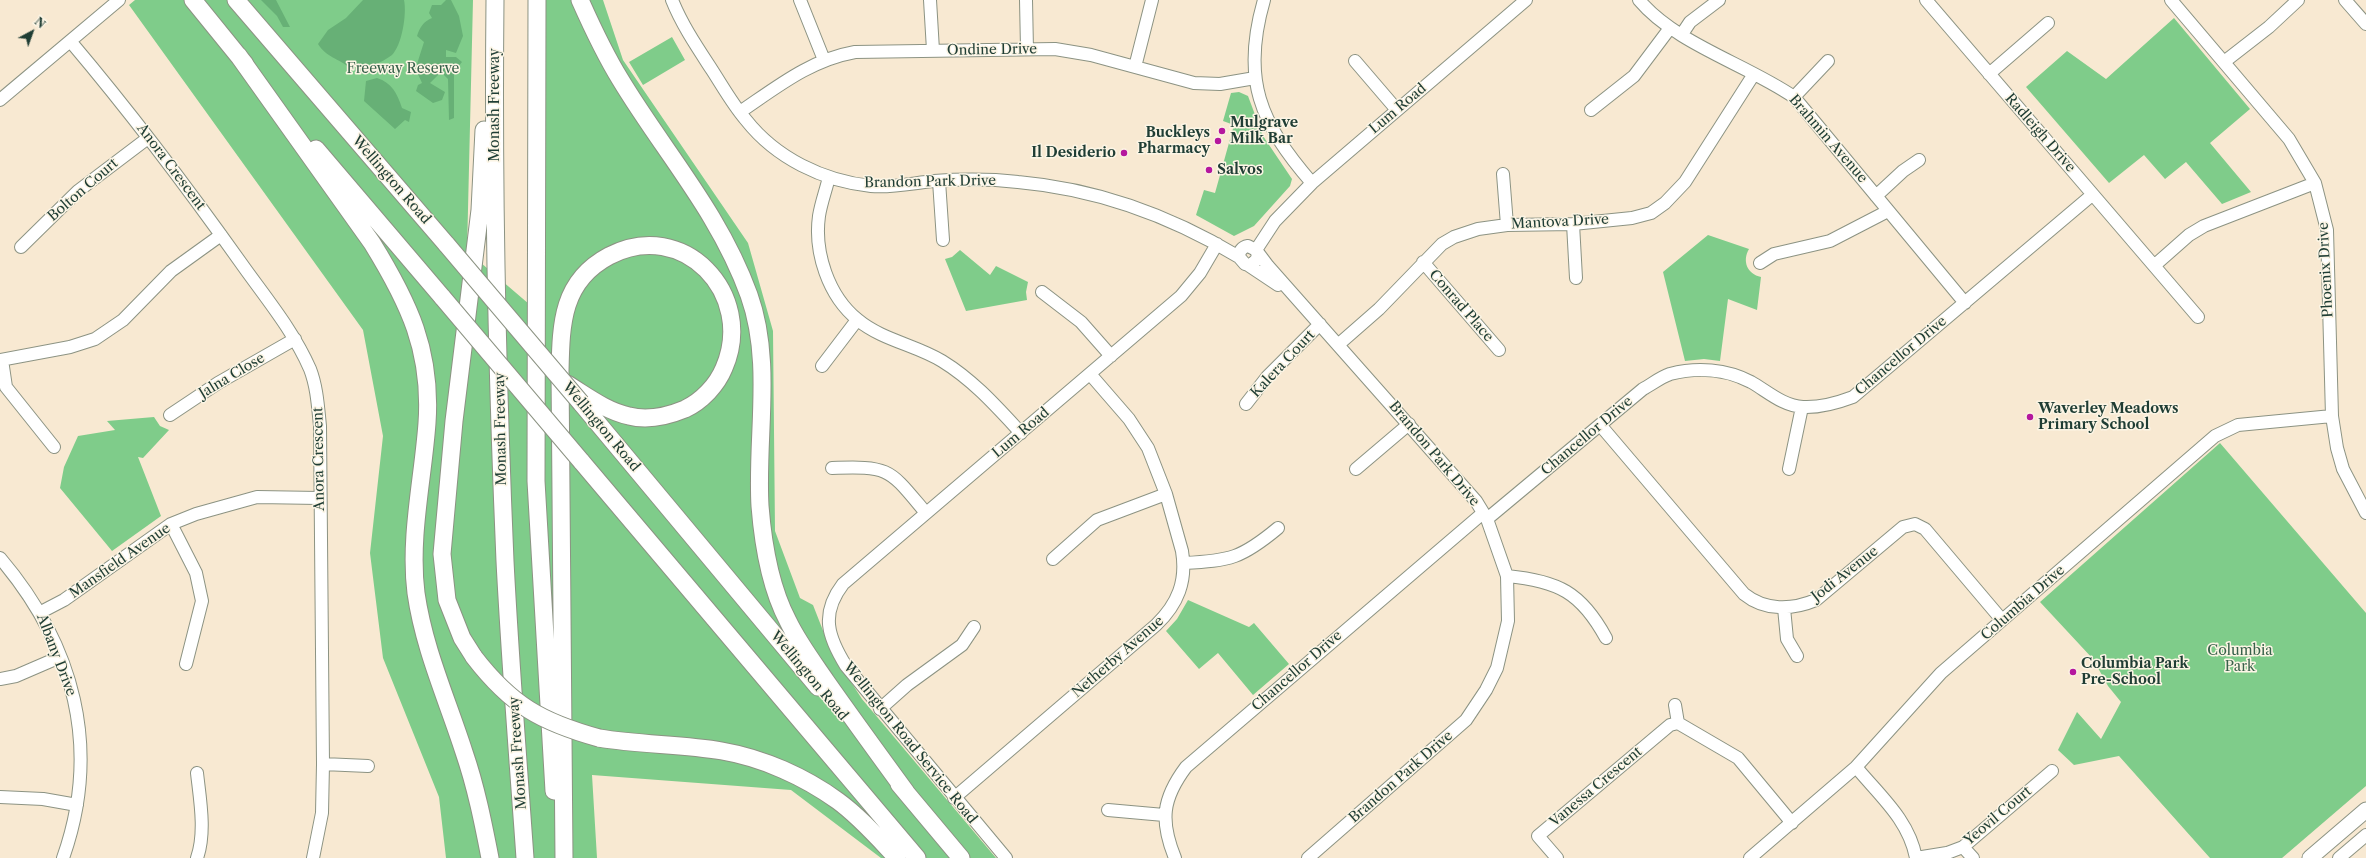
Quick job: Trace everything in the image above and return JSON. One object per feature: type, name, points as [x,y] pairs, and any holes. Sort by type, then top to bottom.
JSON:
[{"type":"highway","points":[[193,0],[442,298],[917,858]]},
{"type":"highway","name":"Wellington Road","points":[[236,0],[563,382],[581,398],[962,858]]},
{"type":"highway","points":[[494,0],[480,210],[454,421],[442,554],[447,600],[462,638],[474,657],[492,680],[508,696],[529,711],[559,727],[599,738],[628,743],[722,751],[756,759],[781,769],[811,784],[839,802],[897,858]]},
{"type":"highway","name":"Monash Freeway","points":[[494,0],[494,124],[505,563],[525,858]]},
{"type":"highway","points":[[537,0],[536,481],[547,703],[559,858]]},
{"type":"highway","points":[[580,0],[597,39],[621,81],[718,226],[750,296],[758,333],[761,376],[760,504],[763,532],[773,583],[787,621],[832,690],[906,792]]},
{"type":"highway","points":[[238,55],[372,243],[392,274],[413,316],[426,369],[427,422],[415,541],[416,591],[424,637],[441,691],[464,752],[481,810],[490,858]]},
{"type":"highway","points":[[564,858],[560,338],[565,307],[578,283],[597,263],[613,254],[632,248],[650,246],[682,252],[697,261],[714,277],[730,307],[733,330],[732,344],[722,374],[702,397],[691,406],[672,415],[644,418],[629,416],[581,398]]},
{"type":"main road","points":[[2310,858],[2366,810]]},
{"type":"street","points":[[0,100],[71,42],[119,0]]},
{"type":"street","name":"Brandon Park Drive","points":[[672,0],[693,41],[740,112],[760,135],[783,154],[829,177],[871,186],[939,181],[1008,181],[1044,184],[1089,193],[1166,218],[1217,244],[1248,253],[1339,344],[1465,488],[1485,516],[1507,576],[1508,621],[1497,668],[1486,690],[1466,720],[1308,858]]},
{"type":"street","points":[[800,0],[824,60]]},
{"type":"street","points":[[930,0],[933,50]]},
{"type":"street","points":[[1026,0],[1027,48]]},
{"type":"street","points":[[1135,67],[1152,0]]},
{"type":"street","points":[[1264,0],[1254,42],[1255,78],[1263,109],[1276,138],[1312,183]]},
{"type":"street","name":"Lum Road","points":[[1248,253],[1275,221],[1312,183],[1526,0]]},
{"type":"street","name":"Brahmin Avenue","points":[[1639,0],[1670,28],[1754,74],[1774,83],[1794,97],[1965,303]]},
{"type":"street","points":[[1682,34],[1690,22],[1719,0]]},
{"type":"street","name":"Radleigh Drive","points":[[1926,0],[2092,195],[2155,265],[2198,317]]},
{"type":"street","name":"Phoenix Drive","points":[[2171,0],[2289,139],[2315,183],[2327,230],[2332,416],[2337,448],[2344,469],[2366,513]]},
{"type":"street","points":[[2224,62],[2269,27],[2298,0]]},
{"type":"street","points":[[2345,0],[2366,24]]},
{"type":"street","points":[[1990,74],[2048,23]]},
{"type":"street","points":[[1591,110],[1634,76],[1670,28]]},
{"type":"street","name":"Anora Crescent","points":[[71,42],[128,109],[221,235],[295,339],[310,371],[317,398],[320,426],[319,498],[323,764],[322,812],[313,858]]},
{"type":"street","name":"Ondine Drive","points":[[740,112],[802,70],[824,60],[856,52],[1027,48],[1080,53],[1202,84],[1255,78]]},
{"type":"street","points":[[1355,61],[1397,110]]},
{"type":"street","points":[[1794,97],[1828,61]]},
{"type":"street","name":"Mantova Drive","points":[[1339,344],[1379,309],[1442,244],[1454,237],[1478,229],[1507,225],[1573,224],[1632,218],[1651,213],[1665,203],[1685,182],[1754,74]]},
{"type":"street","name":"Bolton Court","points":[[22,247],[78,191],[148,138]]},
{"type":"street","points":[[1876,196],[1903,171],[1919,160]]},
{"type":"street","points":[[1503,174],[1507,225]]},
{"type":"street","points":[[829,177],[819,214],[819,253],[831,285],[857,320],[885,335],[924,351],[951,367],[981,391],[1021,433]]},
{"type":"street","points":[[939,181],[943,240]]},
{"type":"street","points":[[2155,265],[2189,235],[2204,226],[2315,183]]},
{"type":"street","name":"Chancellor Drive","points":[[1164,815],[1176,780],[1186,767],[1485,516],[1601,426],[1643,389],[1669,374],[1702,369],[1727,372],[1750,382],[1772,397],[1802,407],[1832,405],[1853,397],[2092,195]]},
{"type":"street","points":[[1760,263],[1774,254],[1830,241],[1888,211]]},
{"type":"street","points":[[1573,224],[1576,278]]},
{"type":"street","points":[[54,447],[6,387],[1,360],[70,347],[95,339],[123,320],[171,271],[221,235]]},
{"type":"street","name":"Lum Road","points":[[828,620],[832,601],[843,584],[1188,289],[1217,244]]},
{"type":"street","name":"Conrad Place","points":[[1423,262],[1499,350]]},
{"type":"street","points":[[1042,292],[1081,322],[1110,356]]},
{"type":"street","points":[[822,366],[857,320]]},
{"type":"street","name":"Kalera Court","points":[[1246,404],[1267,377],[1320,324]]},
{"type":"street","name":"Jalna Close","points":[[170,415],[218,383],[295,339]]},
{"type":"street","name":"Netherby Avenue","points":[[954,798],[1166,616],[1181,589],[1184,563],[1166,494],[1153,458],[1139,433],[1090,374]]},
{"type":"street","points":[[1789,469],[1802,407]]},
{"type":"street","name":"Columbia Drive","points":[[1750,858],[1856,767],[1929,684],[2215,436],[2238,425],[2332,416]]},
{"type":"street","points":[[1356,469],[1409,424]]},
{"type":"street","name":"Jodi Avenue","points":[[1601,426],[1744,594],[1753,601],[1767,606],[1784,608],[1803,606],[1816,600],[1903,527],[1915,524],[1925,529],[2002,620]]},
{"type":"street","points":[[832,468],[874,467],[887,472],[900,482],[926,513]]},
{"type":"street","points":[[1053,559],[1097,520],[1166,494]]},
{"type":"street","name":"Mansfield Avenue","points":[[41,612],[64,600],[170,524],[196,514],[257,497],[319,498]]},
{"type":"street","points":[[170,524],[196,573],[202,601],[186,664]]},
{"type":"street","points":[[1184,563],[1220,561],[1242,555],[1259,544],[1278,528]]},
{"type":"street","name":"Albany Drive","points":[[0,558],[22,584],[41,612],[72,689],[80,733],[81,772],[72,835],[63,858]]},
{"type":"street","points":[[1507,576],[1544,582],[1569,591],[1594,614],[1606,638]]},
{"type":"street","points":[[1784,608],[1787,639],[1797,656]]},
{"type":"street","name":"Wellington Road Service Road","points":[[828,620],[830,636],[838,654],[855,679],[1006,858]]},
{"type":"street","points":[[880,709],[912,682],[957,649],[974,627]]},
{"type":"street","points":[[0,679],[16,676],[60,657]]},
{"type":"street","points":[[1675,705],[1678,723],[1738,758],[1792,823]]},
{"type":"street","name":"Vanessa Crescent","points":[[1556,858],[1538,836],[1670,726],[1678,723]]},
{"type":"street","points":[[323,764],[368,766]]},
{"type":"street","points":[[1856,767],[1905,825],[1912,840],[1916,858]]},
{"type":"street","name":"Yeovil Court","points":[[1916,858],[1946,853],[1963,847],[2052,771]]},
{"type":"street","points":[[197,773],[201,815],[199,850],[197,858]]},
{"type":"street","points":[[0,797],[43,798],[77,805]]},
{"type":"street","points":[[1108,810],[1164,815],[1169,840],[1175,858]]},
{"type":"street","points":[[2339,858],[2366,835]]},
{"type":"street","points":[[1963,847],[1973,858]]},
{"type":"green space","name":"Freeway Reserve","points":[[135,0],[473,0],[467,251],[536,310],[537,0],[603,0],[623,60],[748,243],[773,331],[775,531],[800,598],[813,605],[831,651],[862,699],[996,858],[881,858],[791,790],[592,775],[597,858],[446,858],[439,797],[383,658],[370,553],[383,436],[363,330],[129,5]]},
{"type":"green space","points":[[261,0],[276,0],[290,27],[283,27],[277,16]]},
{"type":"green space","points":[[363,0],[404,0],[405,13],[403,29],[399,44],[392,55],[375,65],[367,64],[350,68],[321,49],[318,44],[328,30],[346,18]]},
{"type":"green space","points":[[446,0],[451,0],[459,16],[463,36],[456,53],[446,50],[446,57],[456,57],[462,62],[454,72],[454,118],[449,120],[448,79],[441,72],[430,83],[445,92],[442,100],[433,103],[416,91],[418,85],[422,83],[417,72],[417,64],[424,42],[417,36],[422,25],[432,18],[429,13],[432,5],[441,5]]},
{"type":"green space","points":[[2174,18],[2250,109],[2210,143],[2251,192],[2222,204],[2186,162],[2165,179],[2144,155],[2109,183],[2026,87],[2067,51],[2106,79]]},
{"type":"green space","points":[[672,37],[685,60],[643,85],[629,62]]},
{"type":"green space","points":[[377,78],[387,83],[393,89],[402,108],[411,112],[409,122],[405,120],[395,129],[364,101],[366,81]]},
{"type":"green space","points":[[1239,92],[1248,96],[1263,136],[1292,179],[1290,186],[1254,226],[1234,236],[1196,215],[1204,190],[1215,193],[1234,125],[1223,121],[1231,93]]},
{"type":"green space","points":[[1708,235],[1749,249],[1746,258],[1747,266],[1752,273],[1761,277],[1757,310],[1728,299],[1720,361],[1704,359],[1685,361],[1663,272]]},
{"type":"green space","points":[[960,250],[990,275],[996,266],[1028,282],[1026,292],[1027,300],[966,311],[945,259],[952,257]]},
{"type":"green space","points":[[154,417],[160,426],[169,430],[143,458],[138,457],[161,516],[112,551],[60,488],[64,467],[78,436],[115,430],[107,421]]},
{"type":"green space","name":"Columbia Park","points":[[2220,443],[2366,613],[2366,786],[2282,858],[2210,858],[2119,756],[2074,765],[2058,750],[2077,712],[2101,739],[2121,702],[2108,686],[2093,659],[2040,602]]},
{"type":"green space","points":[[1188,600],[1249,627],[1254,623],[1289,664],[1253,695],[1218,653],[1199,669],[1166,631],[1177,619]]},
{"type":"place","name":"Mulgrave Milk Bar","points":[[1222,131]]},
{"type":"place","name":"Buckleys Pharmacy","points":[[1218,141]]},
{"type":"place","name":"Il Desiderio","points":[[1124,153]]},
{"type":"place","name":"Salvos","points":[[1209,170]]},
{"type":"place","name":"Waverley Meadows Primary School","points":[[2030,417]]},
{"type":"place","name":"Columbia Park Pre-School","points":[[2073,672]]}]
